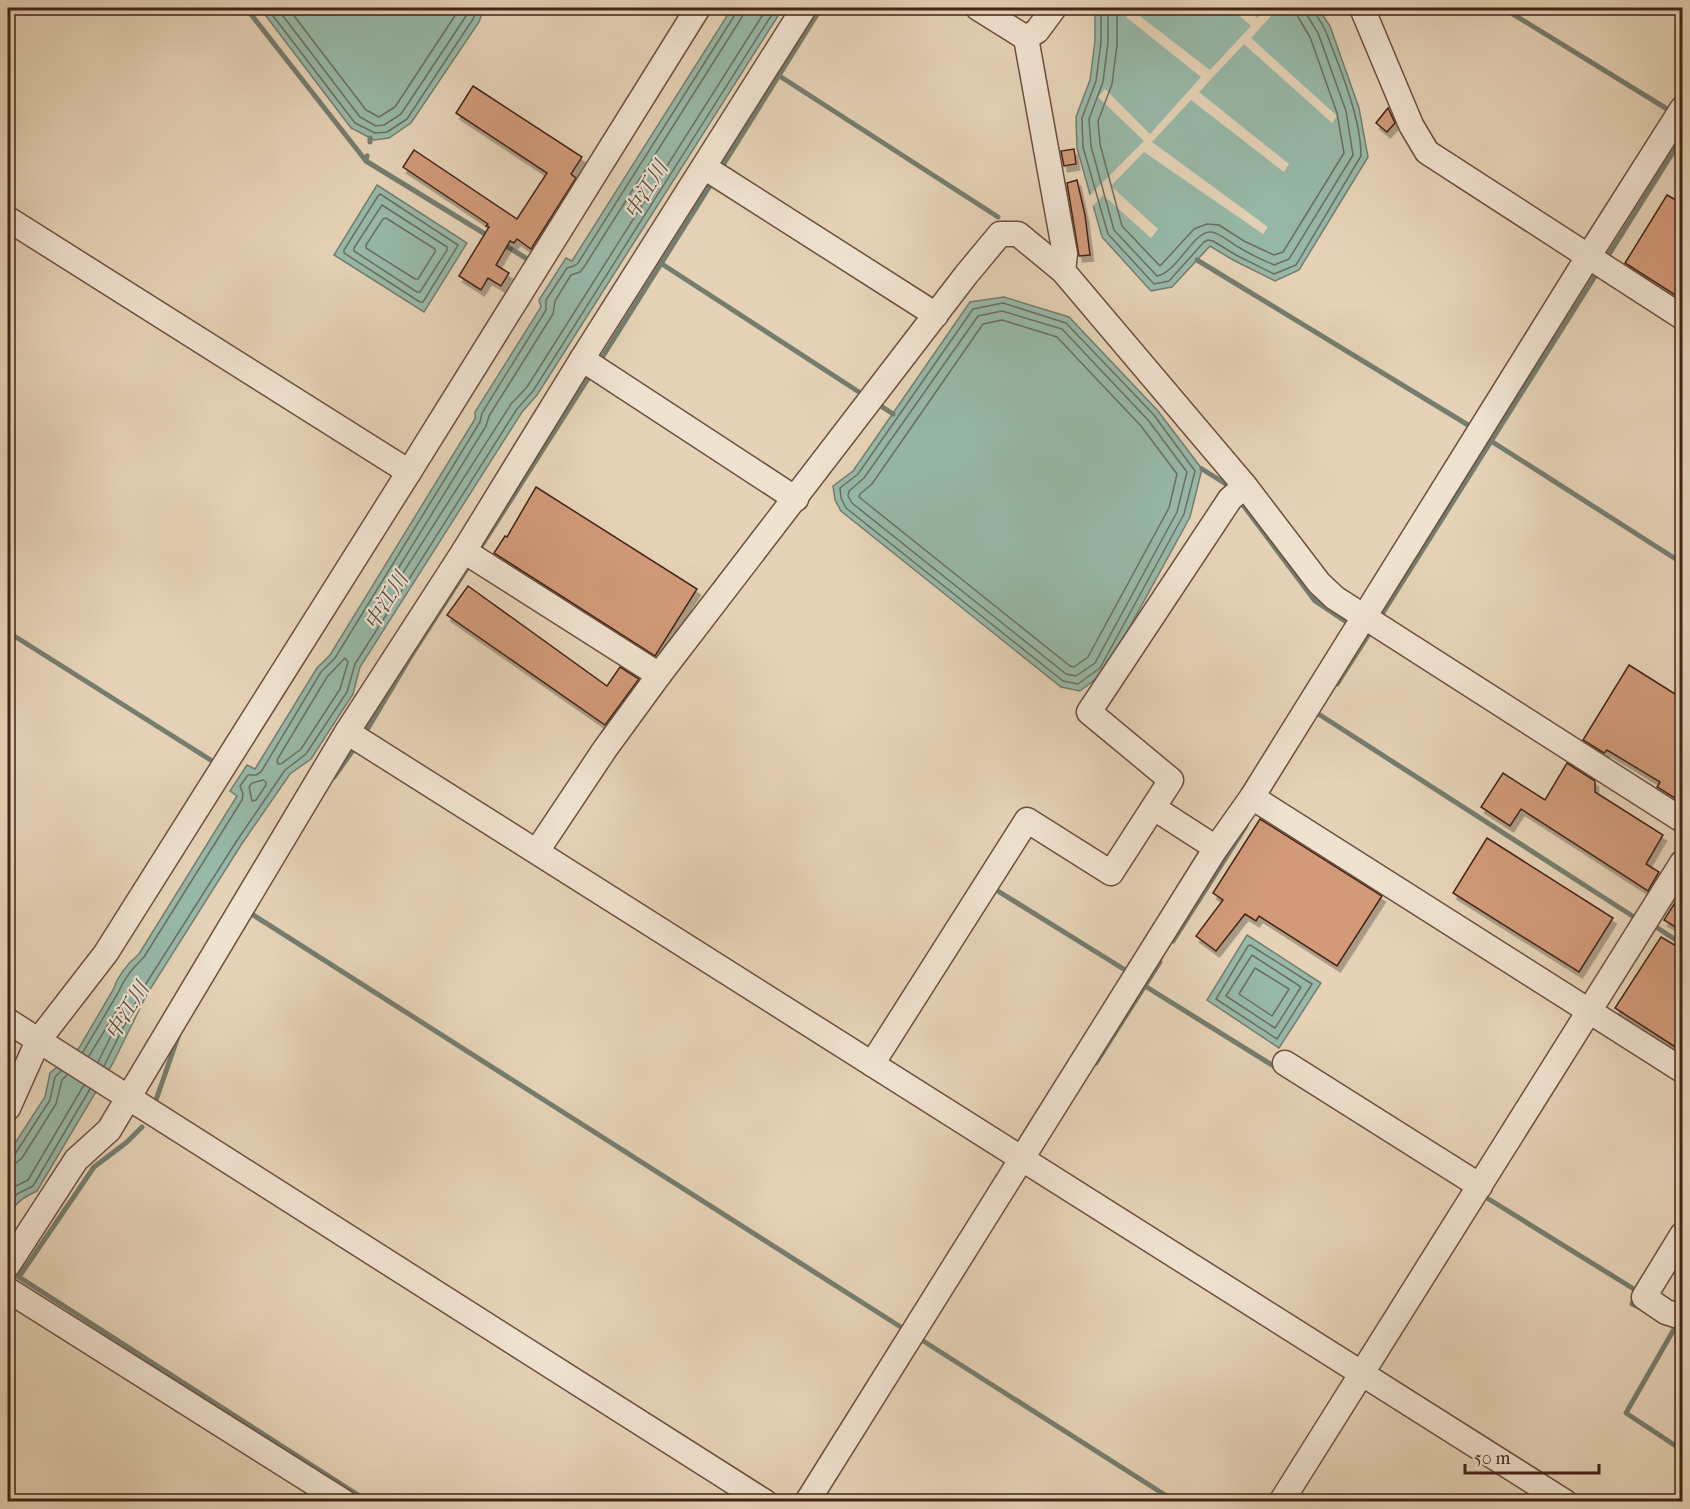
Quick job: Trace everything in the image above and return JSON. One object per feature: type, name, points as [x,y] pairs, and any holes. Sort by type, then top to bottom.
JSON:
[{"type":"street","points":[[8,1108],[44,1044],[106,953],[698,8]]},
{"type":"street","points":[[8,1265],[76,1160],[110,1130],[347,732],[804,8]]},
{"type":"street","points":[[978,8],[1026,38],[1065,254],[1063,271]]},
{"type":"street","points":[[1026,38],[1037,31],[1053,8]]},
{"type":"street","points":[[1362,8],[1411,125],[1427,152],[1683,317]]},
{"type":"street","points":[[807,1502],[1216,848],[1252,797],[1588,257],[1683,109]]},
{"type":"street","points":[[704,166],[936,315]]},
{"type":"street","points":[[8,219],[409,472]]},
{"type":"street","points":[[537,851],[605,749],[659,675],[1000,234],[1018,234],[1063,271],[1245,486],[1319,583],[1335,598],[1683,820]]},
{"type":"street","points":[[582,359],[796,498]]},
{"type":"street","points":[[872,1064],[1027,820],[1112,873],[1154,808],[1172,780],[1089,712],[1230,499],[1245,486]]},
{"type":"street","points":[[464,550],[659,675]]},
{"type":"street","points":[[347,732],[1565,1502]]},
{"type":"street","points":[[1252,797],[1683,1070]]},
{"type":"street","points":[[1154,808],[1216,848]]},
{"type":"street","points":[[1281,1502],[1683,863]]},
{"type":"street","points":[[8,1021],[765,1502]]},
{"type":"street","points":[[1285,1063],[1480,1186]]},
{"type":"street","points":[[1683,1235],[1644,1297],[1666,1312],[1683,1317]]},
{"type":"street","points":[[8,1290],[344,1502]]},
{"type":"water","points":[[260,8],[484,8],[479,22],[411,123],[389,138],[374,140],[351,128]]},
{"type":"water","name":"中江川","points":[[732,8],[783,8],[537,395],[522,412],[360,667],[353,694],[311,759],[290,774],[241,845],[147,994],[113,1063],[37,1191],[21,1200],[13,1209],[11,1221],[13,1239],[8,1247],[8,1154],[45,1097],[50,1073],[79,1048],[120,975],[139,954],[237,796],[230,791],[247,765],[255,769],[317,668],[330,655],[475,419],[475,412],[541,307],[539,300],[566,258],[572,261]]},
{"type":"water","points":[[1095,8],[1318,8],[1330,26],[1359,108],[1368,157],[1299,270],[1275,281],[1210,246],[1172,287],[1151,291],[1102,237],[1077,148],[1076,117],[1090,80],[1095,41]]},
{"type":"water","points":[[377,185],[467,243],[424,312],[334,255]]},
{"type":"water","points":[[1004,297],[1069,317],[1158,411],[1202,469],[1190,517],[1105,672],[1080,691],[1061,687],[841,511],[835,500],[833,486],[853,471],[970,302]]},
{"type":"water","points":[[1247,935],[1321,983],[1279,1048],[1207,1000]]},
{"type":"pier","points":[[1231,8],[1245,8],[1257,18],[1266,8],[1278,8],[1251,38],[1337,116],[1332,123],[1244,44],[1199,92],[1289,164],[1284,172],[1191,100],[1152,142],[1268,227],[1263,234],[1144,152],[1111,186],[1158,229],[1151,238],[1103,195],[1091,208],[1088,197],[1144,141],[1098,97],[1105,89],[1150,134],[1201,77],[1126,17],[1132,10],[1210,70],[1251,26]]},
{"type":"building","points":[[473,86],[582,157],[571,174],[576,178],[531,249],[517,239],[514,243],[510,241],[496,265],[509,273],[501,286],[488,278],[481,290],[459,276],[489,227],[486,226],[488,224],[403,167],[414,150],[517,219],[547,173],[456,113]]},
{"type":"building","points":[[1388,108],[1395,123],[1387,132],[1376,123]]},
{"type":"building","points":[[1074,149],[1076,164],[1064,166],[1061,151]]},
{"type":"building","points":[[1077,180],[1085,215],[1090,255],[1079,256],[1067,183]]},
{"type":"building","points":[[1667,195],[1683,204],[1683,300],[1625,263]]},
{"type":"building","points":[[536,487],[697,589],[655,656],[494,553],[505,536],[507,537]]},
{"type":"building","points":[[468,586],[607,686],[620,667],[639,679],[605,725],[447,615]]},
{"type":"building","points":[[1629,665],[1683,699],[1683,803],[1657,787],[1660,782],[1607,750],[1604,753],[1583,740]]},
{"type":"building","points":[[1567,763],[1595,781],[1595,792],[1663,835],[1646,864],[1659,872],[1648,891],[1521,809],[1510,826],[1481,807],[1503,773],[1545,800]]},
{"type":"building","points":[[1260,819],[1382,896],[1337,966],[1259,916],[1256,921],[1245,914],[1216,951],[1196,936],[1223,900],[1213,893]]},
{"type":"building","points":[[1487,838],[1613,918],[1579,972],[1453,893]]},
{"type":"building","points":[[1683,890],[1683,919],[1677,928],[1664,920]]},
{"type":"building","points":[[1661,937],[1683,950],[1683,1052],[1615,1008]]},
{"type":"waterway","points":[[246,8],[366,161]]},
{"type":"waterway","points":[[720,170],[821,8]]},
{"type":"waterway","points":[[1503,8],[1672,112]]},
{"type":"waterway","points":[[778,75],[998,217]]},
{"type":"waterway","points":[[1606,259],[1682,138]]},
{"type":"waterway","points":[[367,156],[366,161],[490,237]]},
{"type":"waterway","points":[[598,364],[713,181]]},
{"type":"waterway","points":[[501,243],[529,260]]},
{"type":"waterway","points":[[1197,260],[1473,428]]},
{"type":"waterway","points":[[662,264],[862,394]]},
{"type":"waterway","points":[[1379,619],[1599,270]]},
{"type":"waterway","points":[[477,553],[591,374]]},
{"type":"waterway","points":[[878,404],[893,414]]},
{"type":"waterway","points":[[1491,441],[1682,563]]},
{"type":"waterway","points":[[1202,469],[1229,486]]},
{"type":"waterway","points":[[1240,501],[1315,601],[1345,621]]},
{"type":"waterway","points":[[364,735],[470,564]]},
{"type":"waterway","points":[[1337,684],[1371,631]]},
{"type":"waterway","points":[[8,632],[217,764]]},
{"type":"waterway","points":[[1317,713],[1634,917]]},
{"type":"waterway","points":[[334,777],[356,746]]},
{"type":"waterway","points":[[1173,941],[1246,826]]},
{"type":"waterway","points":[[993,888],[1130,973]]},
{"type":"waterway","points":[[250,913],[907,1331]]},
{"type":"waterway","points":[[1656,927],[1682,944]]},
{"type":"waterway","points":[[1096,1063],[1160,962]]},
{"type":"waterway","points":[[1145,986],[1280,1070]]},
{"type":"waterway","points":[[156,1100],[180,1031]]},
{"type":"waterway","points":[[19,1277],[94,1167],[127,1142],[142,1127]]},
{"type":"waterway","points":[[1487,1198],[1637,1291],[1632,1304],[1641,1308]]},
{"type":"waterway","points":[[11,1272],[369,1502]]},
{"type":"waterway","points":[[1674,1323],[1677,1324],[1626,1413],[1682,1450]]},
{"type":"waterway","points":[[917,1337],[1176,1502]]}]
